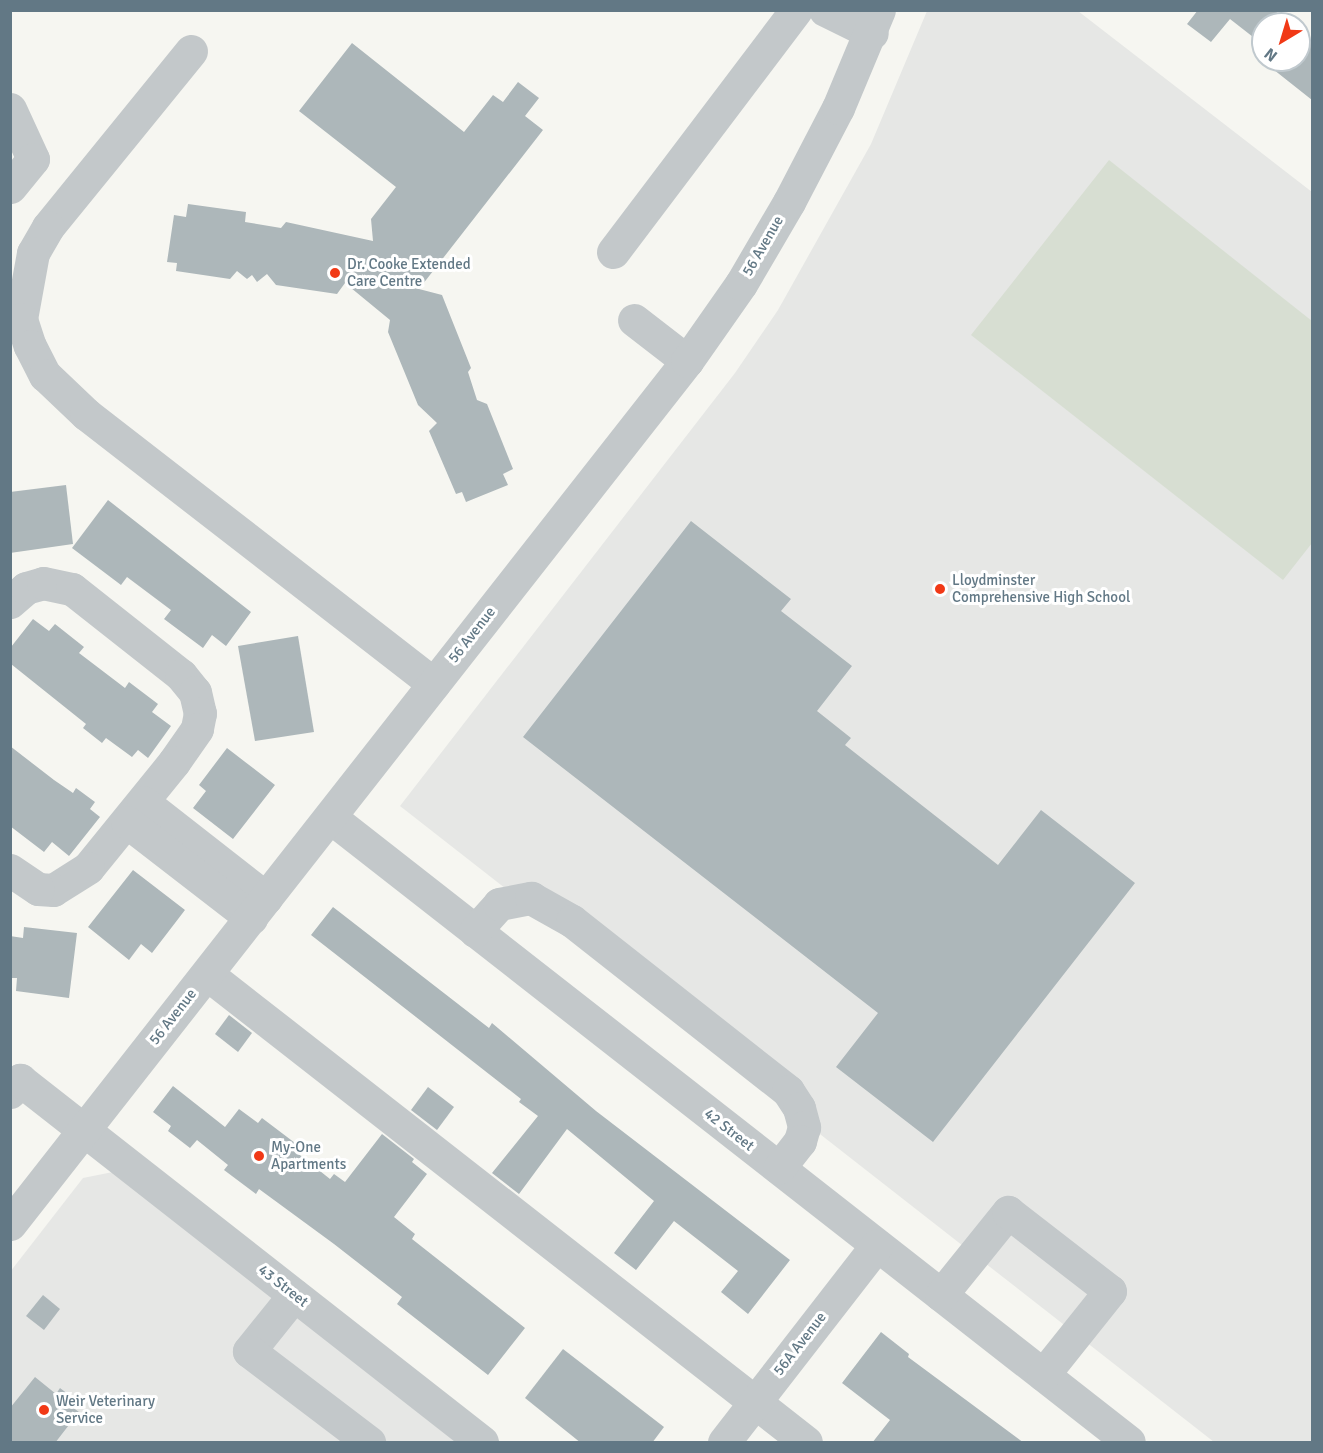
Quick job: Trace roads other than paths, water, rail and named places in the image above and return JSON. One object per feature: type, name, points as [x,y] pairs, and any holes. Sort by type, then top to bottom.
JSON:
[{"type":"street","points":[[613,252],[796,10]]},
{"type":"street","points":[[825,10],[875,22]]},
{"type":"street","name":"56 Avenue","points":[[10,1224],[687,362],[741,284],[789,202],[875,22]]},
{"type":"street","points":[[191,51],[48,227],[33,253],[21,319],[30,346],[45,375],[86,414],[434,684]]},
{"type":"street","points":[[10,109],[33,159],[10,187]]},
{"type":"street","points":[[634,320],[687,362]]},
{"type":"street","points":[[10,602],[26,588],[43,583],[72,589],[181,675],[195,692],[200,713],[196,729],[135,812],[88,868],[53,890],[38,889],[10,870]]},
{"type":"street","points":[[135,812],[258,908]]},
{"type":"street","name":"42 Street","points":[[330,817],[1129,1443]]},
{"type":"street","points":[[475,931],[499,904],[531,898],[552,907],[581,929],[788,1091],[799,1108],[804,1127],[800,1141],[779,1168]]},
{"type":"street","points":[[207,974],[806,1443]]},
{"type":"street","name":"43 Street","points":[[10,1092],[20,1080],[482,1443]]},
{"type":"street","points":[[941,1295],[1008,1212],[1110,1291],[1042,1375]]},
{"type":"street","name":"56A Avenue","points":[[724,1443],[877,1245]]},
{"type":"street","points":[[294,1295],[249,1351],[369,1443]]},
{"type":"place","name":"Dr. Cooke Extended Care Centre","points":[[335,273]]},
{"type":"place","name":"Lloydminster Comprehensive High School","points":[[940,589]]},
{"type":"place","name":"My-One Apartments","points":[[259,1156]]},
{"type":"place","name":"Weir Veterinary Service","points":[[44,1410]]}]
